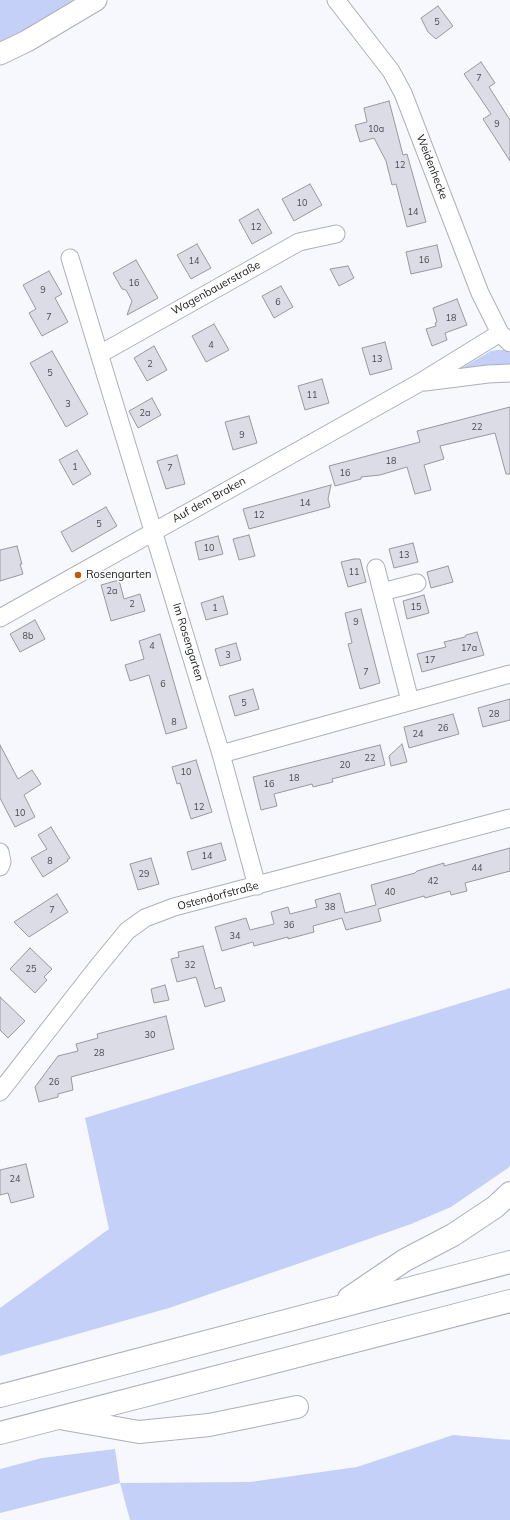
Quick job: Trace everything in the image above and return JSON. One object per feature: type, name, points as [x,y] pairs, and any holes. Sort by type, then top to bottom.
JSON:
[{"type":"highway","points":[[334,1308],[405,1260],[453,1235],[495,1207],[510,1193]]},
{"type":"highway","points":[[0,1396],[510,1262]]},
{"type":"highway","points":[[0,1433],[510,1301]]},
{"type":"highway","points":[[58,1418],[139,1432],[209,1425],[297,1407]]},
{"type":"street","points":[[0,54],[33,37],[96,0]]},
{"type":"street","name":"Weidenhecke","points":[[336,0],[391,71],[404,93],[480,293],[505,338]]},
{"type":"street","name":"Wagenbauerstraße","points":[[100,354],[299,242],[336,234]]},
{"type":"street","points":[[70,258],[154,531]]},
{"type":"street","name":"Auf dem Braken","points":[[0,618],[419,383],[505,338]]},
{"type":"street","name":"Auf dem Braken","points":[[419,383],[488,374],[510,373]]},
{"type":"street","name":"Im Rosengarten","points":[[154,531],[221,754],[257,886]]},
{"type":"street","points":[[376,568],[410,701]]},
{"type":"street","points":[[382,592],[417,583]]},
{"type":"street","points":[[221,754],[510,674]]},
{"type":"street","name":"Ostendorfstraße","points":[[0,1092],[127,931],[145,918],[174,908],[510,818]]},
{"type":"street","points":[[0,852],[2,862],[0,867]]},
{"type":"shaded area","points":[[0,0],[79,0],[0,45]]},
{"type":"shaded area","points":[[504,350],[510,353],[510,369],[458,370],[491,351]]},
{"type":"shaded area","points":[[510,988],[510,1166],[508,1168],[451,1207],[411,1224],[169,1308],[0,1356],[0,1308],[109,1229],[85,1118]]},
{"type":"shaded area","points":[[453,1435],[510,1440],[510,1520],[130,1520],[120,1483],[250,1482],[357,1467]]},
{"type":"shaded area","points":[[115,1449],[120,1483],[0,1513],[0,1469],[42,1458]]},
{"type":"building","points":[[438,6],[453,26],[436,39],[428,32],[421,18]]},
{"type":"building","points":[[481,62],[495,83],[489,87],[510,120],[510,161],[483,119],[491,114],[464,74]]},
{"type":"building","points":[[389,101],[403,155],[407,154],[426,222],[407,227],[396,184],[392,185],[386,161],[374,138],[360,142],[355,125],[367,122],[364,108]]},
{"type":"building","points":[[310,184],[322,205],[294,221],[282,199]]},
{"type":"building","points":[[258,209],[272,233],[252,244],[239,220]]},
{"type":"building","points":[[197,244],[211,268],[191,279],[177,255]]},
{"type":"building","points":[[437,245],[442,267],[411,274],[406,252]]},
{"type":"building","points":[[136,260],[158,298],[127,315],[132,301],[126,290],[122,289],[113,273]]},
{"type":"building","points":[[348,266],[354,278],[339,286],[330,269]]},
{"type":"building","points":[[49,271],[62,294],[55,298],[68,322],[42,336],[29,313],[36,309],[23,285]]},
{"type":"building","points":[[281,286],[293,307],[274,318],[262,296]]},
{"type":"building","points":[[457,299],[467,325],[445,333],[447,340],[432,346],[426,329],[436,326],[435,323],[437,322],[433,308]]},
{"type":"building","points":[[214,324],[229,350],[206,362],[192,336]]},
{"type":"building","points":[[385,342],[392,369],[370,375],[362,348]]},
{"type":"building","points":[[154,346],[167,370],[147,381],[134,358]]},
{"type":"building","points":[[52,351],[88,414],[66,427],[30,363]]},
{"type":"building","points":[[322,379],[329,403],[305,410],[298,386]]},
{"type":"building","points":[[152,398],[161,415],[138,428],[129,411]]},
{"type":"building","points":[[510,407],[510,474],[506,474],[495,433],[440,446],[444,459],[424,465],[431,490],[415,494],[407,467],[380,475],[361,477],[361,479],[335,486],[329,466],[420,442],[417,431]]},
{"type":"building","points":[[249,416],[257,443],[233,450],[225,422]]},
{"type":"building","points":[[77,450],[91,474],[73,485],[59,460]]},
{"type":"building","points":[[177,455],[185,484],[166,489],[157,461]]},
{"type":"building","points":[[331,485],[328,499],[330,507],[249,529],[243,509]]},
{"type":"building","points":[[106,507],[117,526],[72,552],[61,532]]},
{"type":"building","points":[[249,535],[255,556],[239,560],[233,539]]},
{"type":"building","points":[[218,536],[223,554],[199,560],[195,542]]},
{"type":"building","points":[[413,543],[418,562],[394,568],[389,549]]},
{"type":"building","points":[[17,546],[23,574],[0,581],[0,550]]},
{"type":"building","points":[[360,559],[366,582],[348,587],[341,562]]},
{"type":"building","points":[[448,566],[453,582],[431,588],[427,572]]},
{"type":"building","points":[[119,580],[124,599],[140,594],[145,611],[111,621],[101,585]]},
{"type":"building","points":[[424,595],[429,613],[407,619],[403,601]]},
{"type":"building","points":[[223,596],[228,614],[206,620],[201,603]]},
{"type":"building","points":[[361,609],[380,683],[360,689],[348,644],[352,643],[345,613]]},
{"type":"building","points":[[35,620],[45,639],[20,652],[10,634]]},
{"type":"building","points":[[477,632],[484,655],[422,672],[417,654],[446,647],[444,642],[465,637],[466,635]]},
{"type":"building","points":[[160,634],[187,728],[166,734],[149,675],[130,681],[125,665],[144,659],[139,641]]},
{"type":"building","points":[[236,643],[241,660],[220,666],[215,649]]},
{"type":"building","points":[[253,689],[259,709],[235,716],[229,696]]},
{"type":"building","points":[[510,699],[510,720],[483,727],[478,708]]},
{"type":"building","points":[[453,714],[459,734],[409,748],[404,727]]},
{"type":"building","points":[[402,744],[407,762],[391,766],[389,756]]},
{"type":"building","points":[[0,745],[18,779],[32,770],[41,784],[24,795],[35,817],[15,827],[0,798]]},
{"type":"building","points":[[380,745],[385,765],[332,779],[333,782],[313,787],[312,784],[274,794],[277,806],[261,810],[253,777]]},
{"type":"building","points":[[196,760],[212,812],[191,819],[180,783],[177,784],[172,767]]},
{"type":"building","points":[[51,827],[70,858],[67,860],[68,861],[43,877],[31,858],[47,849],[38,835]]},
{"type":"building","points":[[221,843],[226,860],[192,870],[187,852]]},
{"type":"building","points":[[510,848],[510,871],[465,883],[467,891],[451,895],[450,891],[425,898],[424,896],[378,909],[381,921],[346,930],[342,918],[313,926],[314,932],[254,946],[253,942],[222,951],[215,927],[246,918],[250,930],[274,924],[271,912],[288,907],[290,914],[317,907],[315,900],[340,893],[345,913],[376,905],[371,885],[415,873],[417,871],[444,863],[444,866]]},
{"type":"building","points":[[151,858],[159,884],[138,890],[130,864]]},
{"type":"building","points":[[57,894],[68,912],[29,937],[14,922]]},
{"type":"building","points":[[203,946],[215,989],[221,987],[225,1001],[205,1007],[196,977],[177,982],[171,959],[179,957],[178,952]]},
{"type":"building","points":[[30,948],[52,969],[44,977],[47,980],[35,993],[10,969]]},
{"type":"building","points":[[165,985],[169,1000],[154,1003],[151,989]]},
{"type":"building","points":[[0,997],[25,1021],[8,1038],[0,1030]]},
{"type":"building","points":[[166,1016],[174,1049],[71,1077],[73,1090],[58,1094],[58,1097],[39,1102],[35,1087],[58,1056],[78,1051],[76,1044],[98,1038],[97,1034]]},
{"type":"building","points":[[26,1164],[34,1197],[11,1203],[8,1193],[0,1195],[0,1170]]},
{"type":"place","name":"Rosengarten","points":[[78,575]]}]
